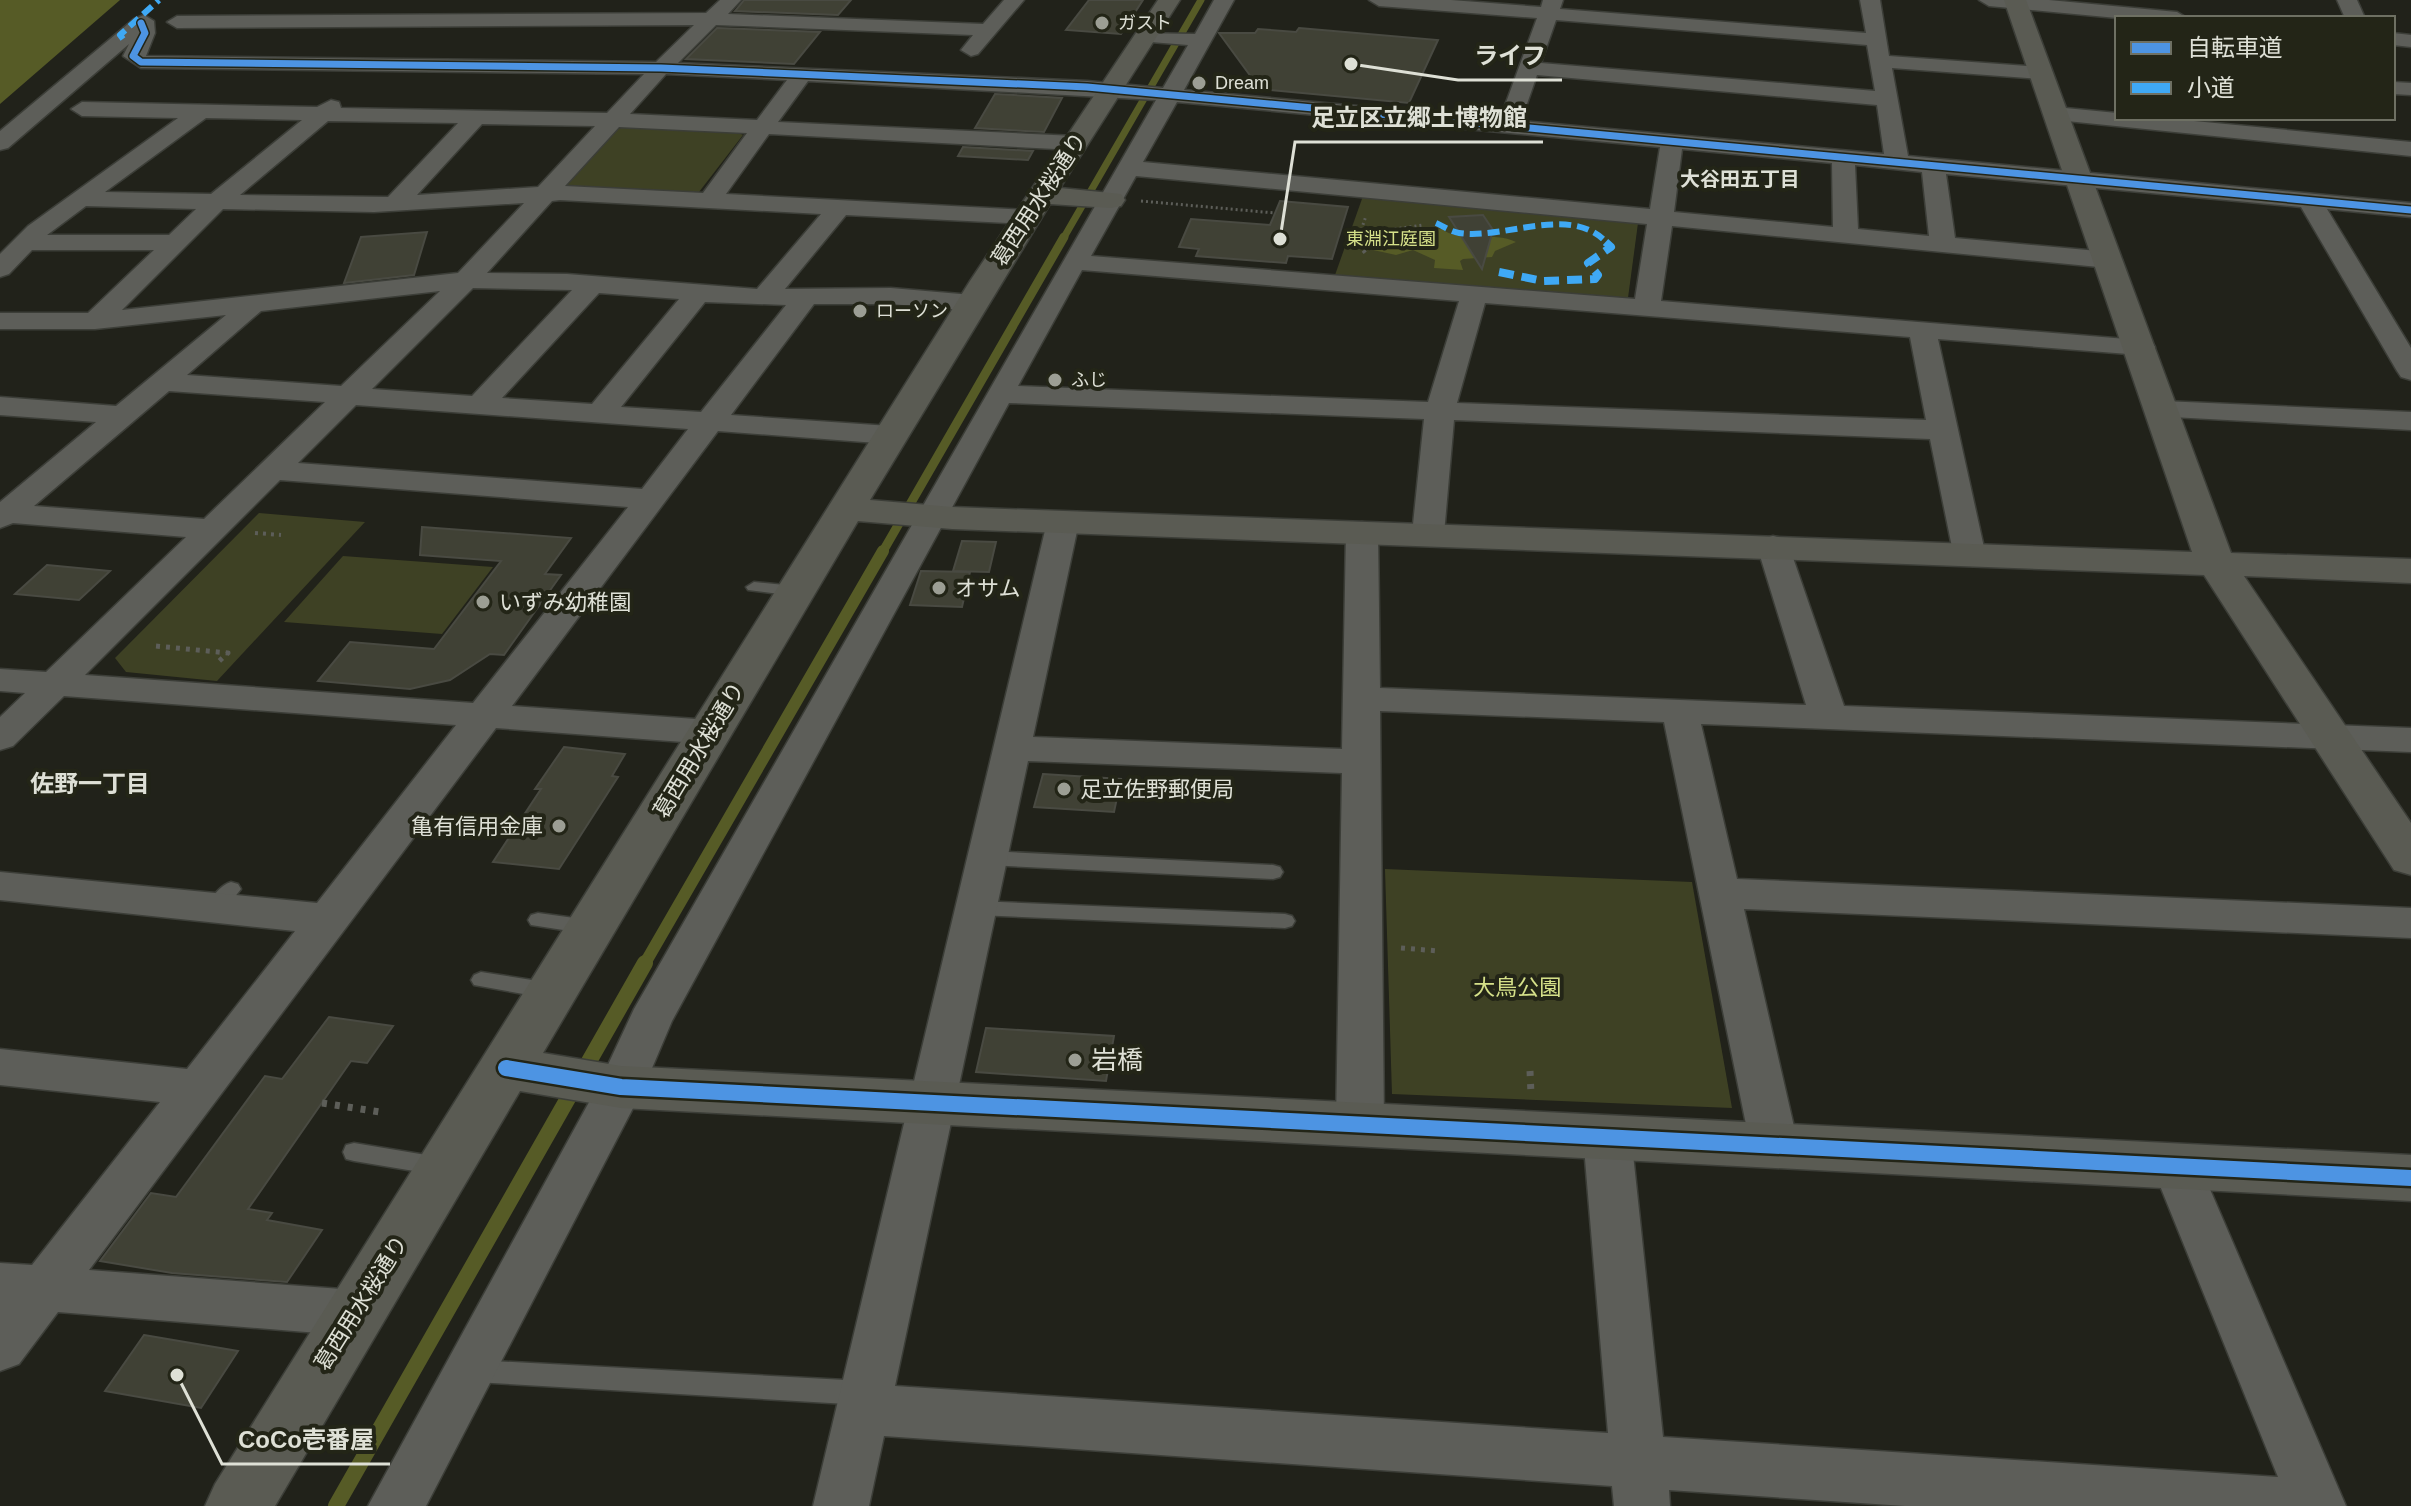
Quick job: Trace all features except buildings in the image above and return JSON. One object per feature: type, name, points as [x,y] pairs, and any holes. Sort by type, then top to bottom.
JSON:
[{"type":"street","points":[[0,143],[167,0]]},
{"type":"street","points":[[95,321],[218,201],[459,0]]},
{"type":"street","points":[[946,81],[1014,0]]},
{"type":"street","points":[[396,1506],[469,1371],[610,1085],[658,1007],[895,513],[999,394],[1073,262],[1123,200],[1130,168],[1167,94],[1224,0]]},
{"type":"street","points":[[1379,0],[1551,7],[2041,73]]},
{"type":"street","points":[[1870,0],[1897,162]]},
{"type":"street","points":[[2007,1],[2157,16]]},
{"type":"street","points":[[2007,1],[2041,73],[2080,178],[2216,564],[2411,859]]},
{"type":"street","points":[[1508,126],[1551,7]]},
{"type":"street","points":[[0,738],[466,280],[661,68],[721,9]]},
{"type":"street","points":[[177,22],[721,9],[988,30]]},
{"type":"street","points":[[141,23],[145,33],[133,56],[141,62],[661,68],[1119,90],[2411,210]]},
{"type":"street","points":[[1158,25],[1197,40]]},
{"type":"street","name":"葛西用水桜通り","points":[[238,1506],[445,1167],[520,1071],[553,991],[710,732],[774,589],[895,513],[890,435],[972,303],[1045,203],[1075,143],[1119,90],[1158,25]]},
{"type":"street","points":[[1531,68],[1887,99]]},
{"type":"street","points":[[709,201],[802,74]]},
{"type":"street","points":[[82,109],[614,120],[1075,143]]},
{"type":"street","points":[[0,269],[24,243],[80,199],[200,112]]},
{"type":"street","points":[[2055,114],[2115,118]]},
{"type":"street","points":[[396,203],[476,117]]},
{"type":"street","points":[[2153,120],[2267,127],[2411,149]]},
{"type":"street","points":[[1647,308],[1672,141]]},
{"type":"street","points":[[1843,157],[1846,235]]},
{"type":"street","points":[[1933,165],[1943,244]]},
{"type":"street","points":[[1130,168],[2109,260]]},
{"type":"street","points":[[80,199],[396,203],[546,193],[839,208],[1123,200]]},
{"type":"street","points":[[2309,200],[2411,371]]},
{"type":"street","points":[[763,298],[839,208]]},
{"type":"street","points":[[24,243],[177,242]]},
{"type":"street","points":[[1073,262],[2141,347]]},
{"type":"street","points":[[0,321],[95,321],[466,280],[592,284],[763,298],[891,296],[972,303]]},
{"type":"street","points":[[481,403],[592,284]]},
{"type":"street","points":[[601,412],[697,294]]},
{"type":"street","points":[[1428,534],[1440,411],[1474,294]]},
{"type":"street","points":[[0,1347],[23,1286],[197,1088],[349,902],[484,716],[606,570],[652,499],[805,298]]},
{"type":"street","points":[[2,505],[38,486],[248,310],[250,304]]},
{"type":"street","points":[[2376,312],[2411,315]]},
{"type":"street","points":[[1922,329],[1969,552]]},
{"type":"street","points":[[163,382],[890,435]]},
{"type":"street","points":[[999,394],[1942,430]]},
{"type":"street","points":[[0,406],[122,415]]},
{"type":"street","points":[[2163,410],[2411,421]]},
{"type":"street","points":[[271,470],[652,499]]},
{"type":"street","points":[[2,505],[212,529]]},
{"type":"street","points":[[895,513],[1063,522],[1969,552],[2411,571]]},
{"type":"street","points":[[841,1506],[931,1102],[1015,748],[1063,522]]},
{"type":"street","points":[[1360,1123],[1364,699],[1362,532]]},
{"type":"street","points":[[1773,546],[1829,718]]},
{"type":"street","points":[[0,680],[710,732]]},
{"type":"street","points":[[1364,699],[2411,740]]},
{"type":"street","points":[[1680,712],[1774,1144]]},
{"type":"street","points":[[1015,748],[1363,762]]},
{"type":"street","points":[[0,886],[223,899],[349,902]]},
{"type":"street","points":[[1720,893],[2411,923]]},
{"type":"street","points":[[0,1067],[197,1088]]},
{"type":"street","points":[[520,1071],[610,1085],[2411,1178]]},
{"type":"street","points":[[1607,1135],[1640,1483]]},
{"type":"street","points":[[2176,1166],[2318,1506]]},
{"type":"street","points":[[23,1286],[355,1313]]},
{"type":"street","points":[[865,1402],[1640,1483],[2302,1506]]},
{"type":"lane","points":[[988,858],[1273,872]]},
{"type":"lane","points":[[977,908],[1285,921]]},
{"type":"lane","points":[[538,920],[592,928]]},
{"type":"lane","points":[[481,980],[553,991]]},
{"type":"lane","points":[[354,1152],[445,1167]]},
{"type":"lane","points":[[469,1371],[865,1402]]},
{"type":"path","points":[[1123,200],[1275,213]]},
{"type":"path","points":[[1244,210],[1247,203]]},
{"type":"path","points":[[1369,207],[1357,243],[1366,256],[1380,258]]},
{"type":"path","points":[[1360,234],[1436,223]]},
{"type":"path","points":[[156,646],[228,653],[209,672]]},
{"type":"path","points":[[1394,947],[1439,951]]},
{"type":"path","points":[[322,1103],[380,1112]]},
{"type":"green space","points":[[627,126],[735,131],[743,135],[699,192],[564,188],[618,129]]},
{"type":"green space","name":"東淵江庭園","points":[[1363,196],[1638,223],[1628,298],[1335,275]]},
{"type":"green space","points":[[259,513],[365,522],[217,681],[126,672],[115,658]]},
{"type":"green space","points":[[343,556],[493,567],[442,634],[284,622]]},
{"type":"green space","name":"大鳥公園","points":[[1385,869],[1692,882],[1732,1108],[1392,1094]]},
{"type":"shaded area","points":[[0,0],[120,0],[0,104]]},
{"type":"shaded area","points":[[1443,229],[1456,235],[1497,237],[1516,242],[1495,251],[1492,257],[1463,259],[1460,261],[1463,270],[1434,268],[1435,260],[1413,250],[1396,255],[1373,250],[1378,237],[1403,237],[1411,230]]},
{"type":"waterway","points":[[1063,239],[1201,0]]},
{"type":"waterway","points":[[882,553],[1064,237]]},
{"type":"waterway","points":[[644,965],[883,551]]},
{"type":"waterway","points":[[336,1506],[645,963]]},
{"type":"marked path","points":[[123,39],[120,35],[159,0]]},
{"type":"marked path","points":[[1436,223],[1459,233],[1561,226],[1598,235],[1611,247],[1588,263],[1598,275],[1595,279],[1543,281],[1499,272]]},
{"type":"cycle path","points":[[141,23],[145,33],[133,56],[141,62],[661,68],[1087,87],[2411,210]]},
{"type":"cycle path","points":[[506,1068],[621,1087],[2411,1178]]},
{"type":"place","name":"ガスト","points":[[1102,23]]},
{"type":"place","name":"ライフ","points":[[1351,64]]},
{"type":"place","name":"Dream","points":[[1199,83]]},
{"type":"place","name":"足立区立郷土博物館","points":[[1280,239]]},
{"type":"place","name":"ローソン","points":[[860,311]]},
{"type":"place","name":"ふじ","points":[[1055,380]]},
{"type":"place","name":"オサム","points":[[939,588]]},
{"type":"place","name":"いずみ幼稚園","points":[[483,602]]},
{"type":"place","name":"足立佐野郵便局","points":[[1064,789]]},
{"type":"place","name":"亀有信用金庫","points":[[559,826]]},
{"type":"place","name":"岩橋","points":[[1075,1060]]},
{"type":"place","name":"CoCo壱番屋","points":[[177,1375]]},
{"type":"district","name":"大谷田五丁目","points":[[1740,179]]},
{"type":"district","name":"佐野一丁目","points":[[90,783]]}]
